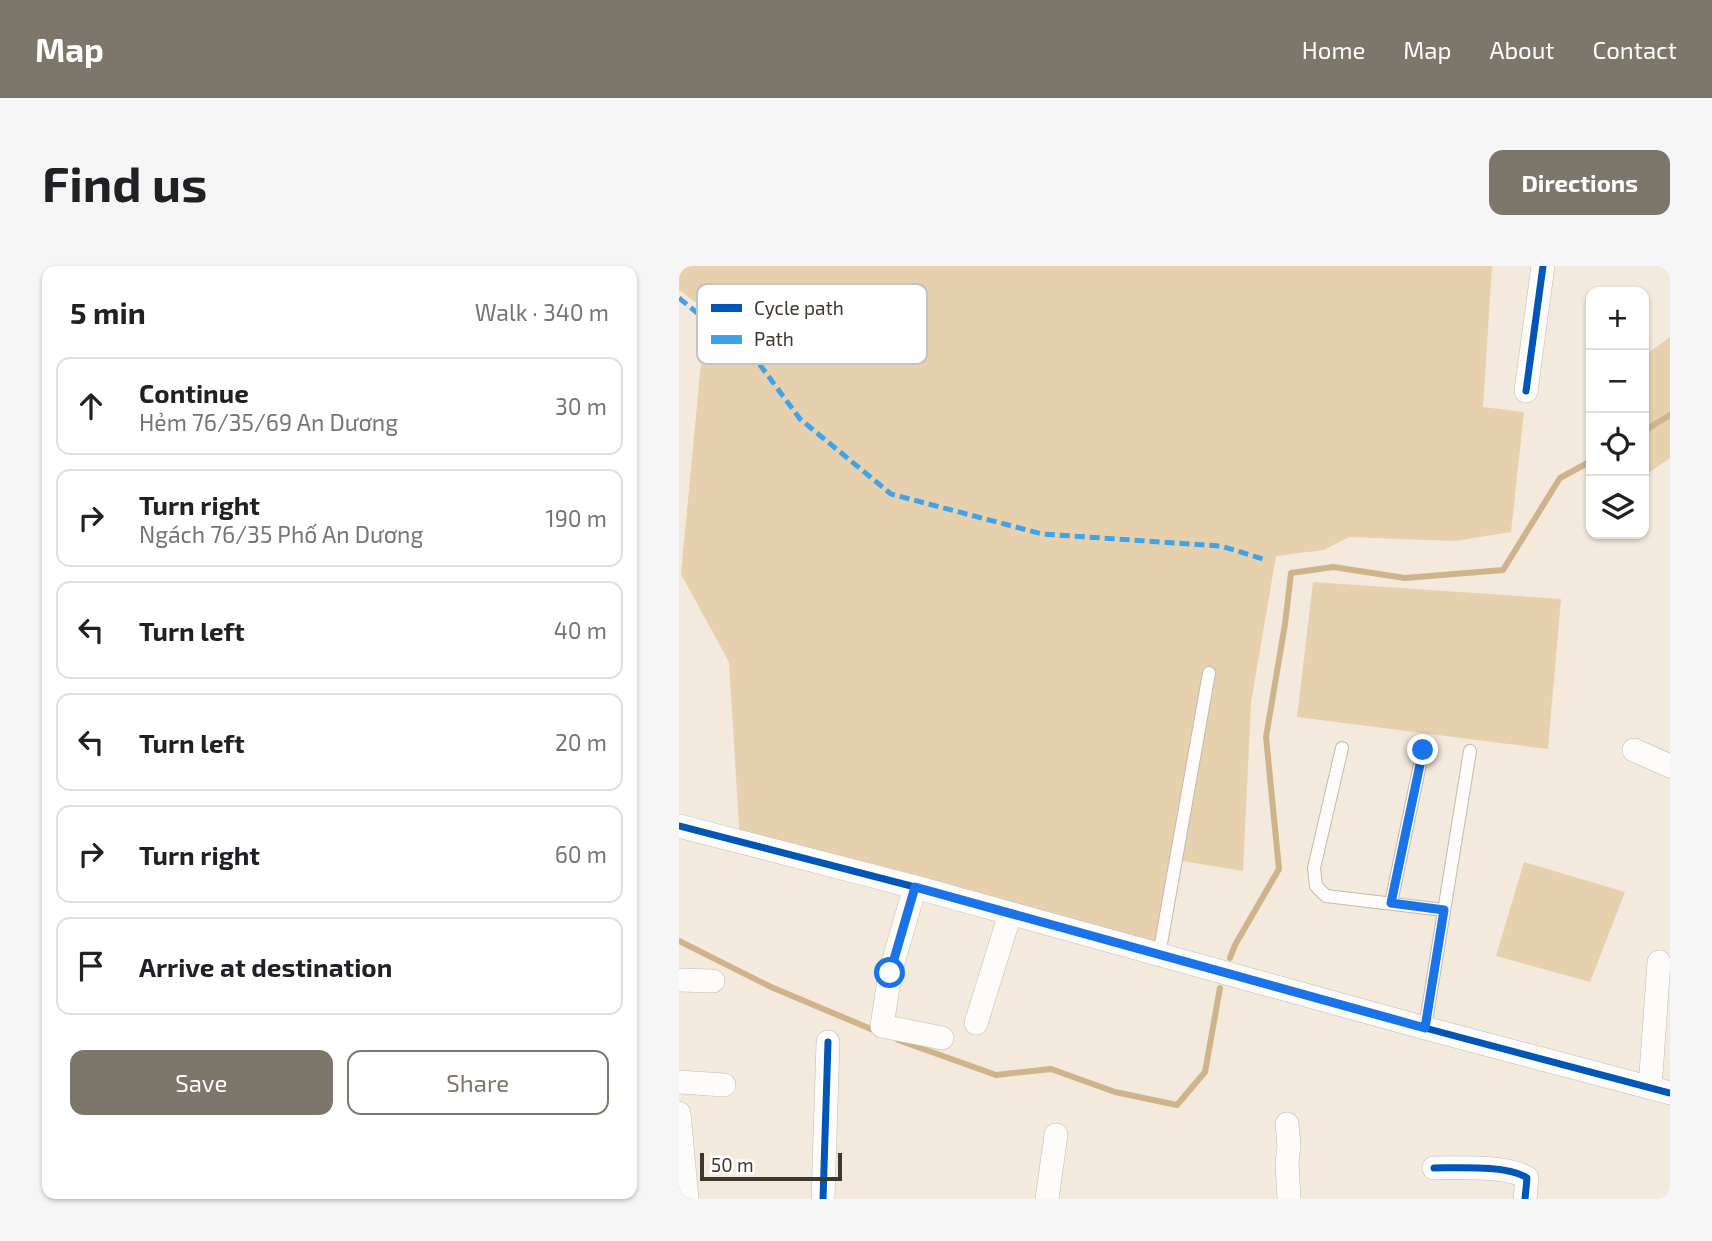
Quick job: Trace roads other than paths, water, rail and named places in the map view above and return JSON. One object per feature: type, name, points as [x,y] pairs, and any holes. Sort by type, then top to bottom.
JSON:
[{"type":"street","points":[[1526,391],[1543,266]]},
{"type":"street","points":[[1633,750],[1670,766]]},
{"type":"street","points":[[679,826],[915,887],[1660,1091],[1659,962]]},
{"type":"street","points":[[915,887],[890,973],[882,1026],[942,1038]]},
{"type":"street","points":[[976,1023],[1010,914]]},
{"type":"street","points":[[679,980],[713,981]]},
{"type":"street","points":[[823,1199],[828,1042]]},
{"type":"street","points":[[679,1082],[725,1084]]},
{"type":"street","points":[[679,1113],[687,1199]]},
{"type":"street","points":[[1287,1124],[1289,1199]]},
{"type":"street","points":[[1047,1199],[1056,1135]]},
{"type":"street","points":[[1434,1168],[1492,1169],[1522,1174],[1527,1178],[1525,1199]]},
{"type":"lane","points":[[1159,955],[1209,673]]},
{"type":"lane","points":[[1342,748],[1314,868],[1316,886],[1327,896],[1444,910]]},
{"type":"lane","points":[[1391,903],[1423,750]]},
{"type":"lane","points":[[1425,1028],[1470,751]]},
{"type":"waterway","points":[[1649,428],[1670,415]]},
{"type":"waterway","points":[[1230,958],[1279,869],[1266,737],[1291,573],[1333,567],[1405,578],[1503,570],[1560,478],[1586,464]]},
{"type":"waterway","points":[[679,941],[771,987],[878,1032]]},
{"type":"waterway","points":[[898,1040],[996,1075],[1051,1069],[1115,1092],[1177,1105],[1205,1072],[1220,988]]}]
